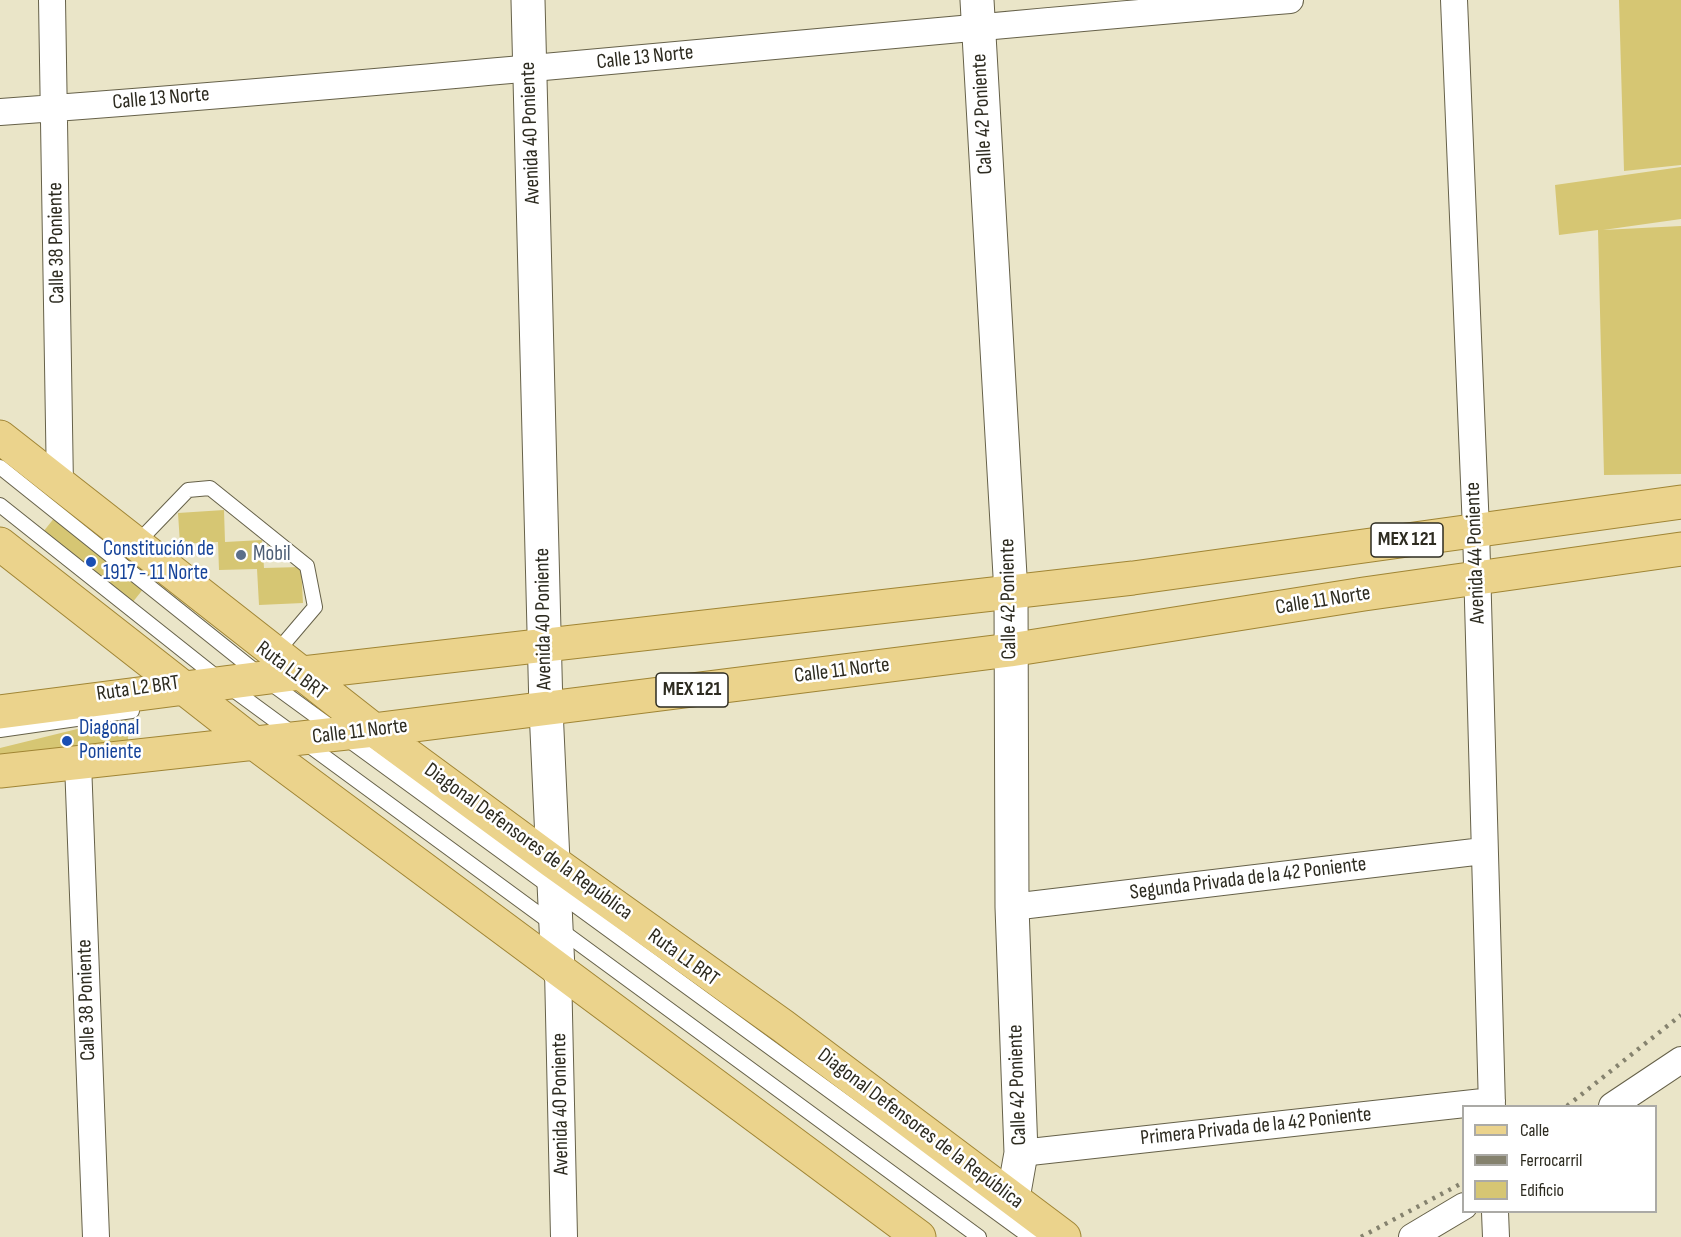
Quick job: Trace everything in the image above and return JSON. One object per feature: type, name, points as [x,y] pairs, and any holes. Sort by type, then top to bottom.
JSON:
[{"type":"main road","name":"Avenida 40 Poniente","points":[[528,0],[544,646],[554,926],[558,970]]},
{"type":"main road","name":"Calle 42 Poniente","points":[[978,13],[1011,593],[1012,907],[1021,1153],[1013,1198]]},
{"type":"main road","name":"Diagonal Defensores de la República","points":[[0,437],[135,545],[239,686],[254,743],[919,1237]]},
{"type":"main road","name":"MEX 121","points":[[239,686],[544,646],[1133,578],[1681,502]]},
{"type":"main road","name":"Diagonal Defensores de la República","points":[[0,544],[239,686],[374,730],[552,875],[783,1026],[1064,1237]]},
{"type":"main road","name":"Calle 11 Norte","points":[[0,771],[341,734],[1010,650],[1352,596],[1681,549]]},
{"type":"main road","points":[[0,712],[239,686]]},
{"type":"street","name":"Calle 38 Poniente","points":[[52,0],[56,108],[60,486]]},
{"type":"street","name":"Calle 13 Norte","points":[[0,112],[529,70],[978,13],[1290,0]]},
{"type":"street","name":"Avenida 44 Poniente","points":[[1454,0],[1476,530],[1492,1104]]},
{"type":"street","name":"Calle 38 Poniente","points":[[78,763],[96,1237]]},
{"type":"street","name":"Segunda Privada de la 42 Poniente","points":[[1012,907],[1484,851]]},
{"type":"street","name":"Avenida 40 Poniente","points":[[558,970],[564,1237]]},
{"type":"street","points":[[1615,1105],[1681,1060]]},
{"type":"street","name":"Primera Privada de la 42 Poniente","points":[[1021,1153],[1462,1107]]},
{"type":"street","points":[[1413,1237],[1462,1207]]},
{"type":"street","points":[[1495,1213],[1496,1237]]},
{"type":"lane","name":"Ruta L1 BRT","points":[[0,468],[299,739],[979,1237]]},
{"type":"lane","points":[[135,545],[188,490],[210,488],[307,566],[315,607],[239,686]]},
{"type":"lane","name":"Ruta L1 BRT","points":[[0,505],[239,686],[341,734],[552,875],[1030,1237]]},
{"type":"lane","name":"Ruta L2 BRT","points":[[0,730],[142,710]]},
{"type":"building","points":[[1619,0],[1681,0],[1681,165],[1624,171]]},
{"type":"building","points":[[1681,167],[1681,219],[1603,230],[1681,226],[1681,474],[1604,475],[1598,230],[1559,235],[1555,185]]},
{"type":"building","name":"Mobil","points":[[224,510],[225,542],[262,540],[264,568],[301,567],[303,603],[259,605],[257,569],[219,570],[218,542],[180,544],[178,513]]},
{"type":"building","points":[[55,517],[144,588],[132,603],[43,532]]},
{"type":"building","points":[[126,717],[129,750],[0,766],[0,748]]},
{"type":"railway","points":[[1568,1105],[1681,1015]]},
{"type":"railway","points":[[1361,1237],[1462,1183]]},
{"type":"place","name":"Mobil","points":[[241,555]]},
{"type":"place","name":"Constitución de 1917 - 11 Norte","points":[[91,562]]},
{"type":"place","name":"Diagonal Poniente","points":[[67,741]]}]
